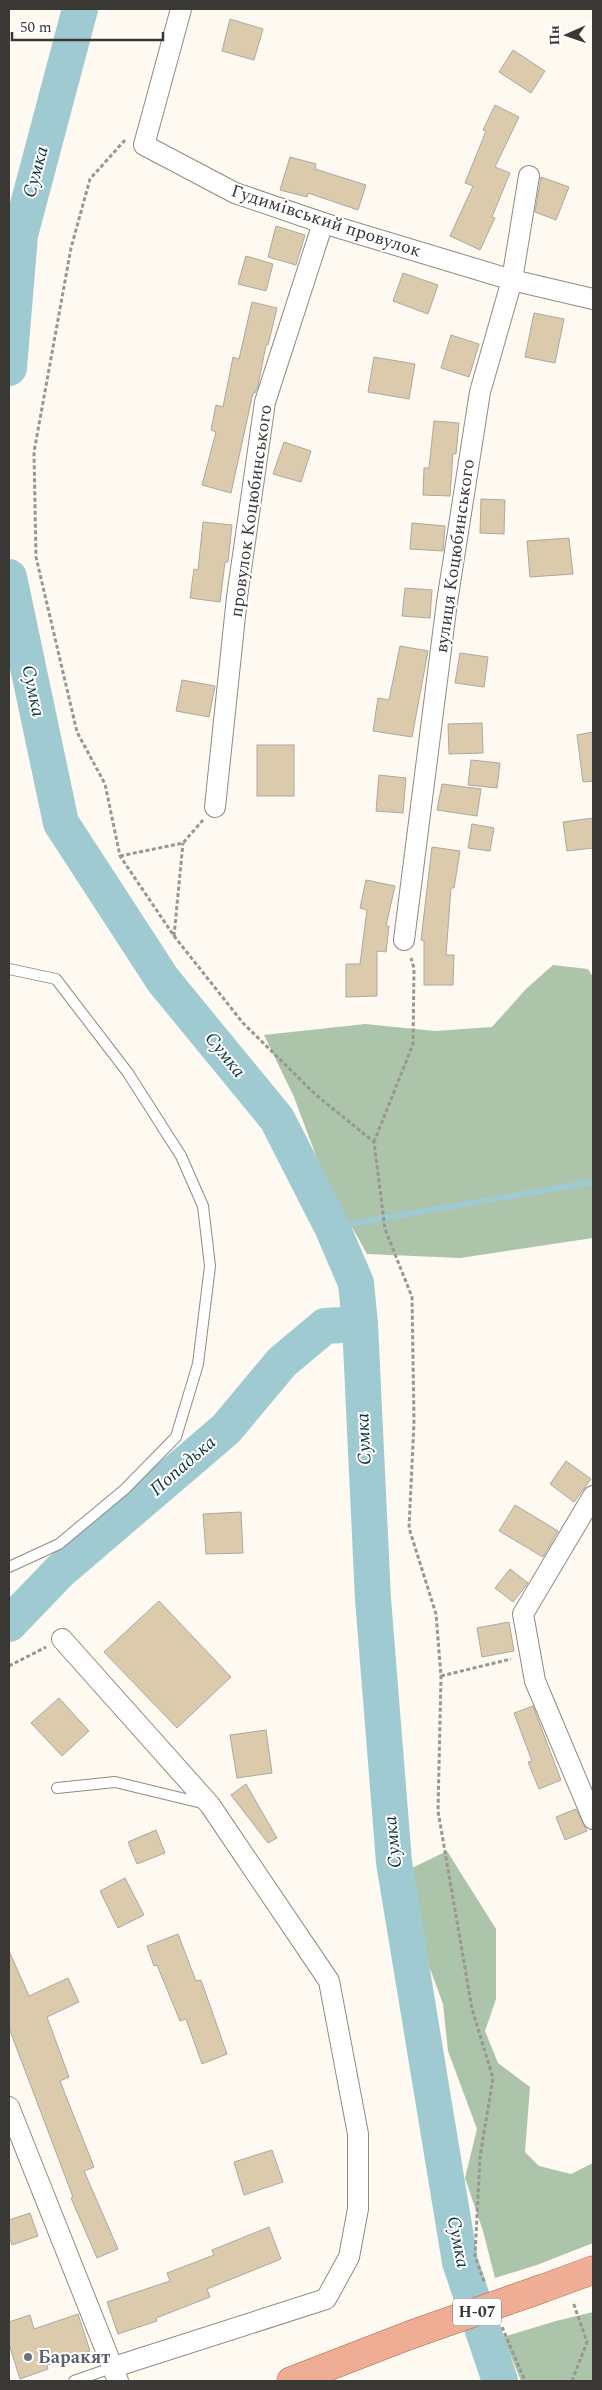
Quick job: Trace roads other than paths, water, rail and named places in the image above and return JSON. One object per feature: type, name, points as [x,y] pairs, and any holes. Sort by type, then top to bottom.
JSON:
[{"type":"main road","name":"Н-07","points":[[291,2381],[410,2335],[576,2278]]},
{"type":"street","name":"Гудимівський провулок","points":[[181,9],[144,144],[235,194],[323,223],[512,280],[593,299]]},
{"type":"street","name":"вулиця Коцюбинського","points":[[404,940],[447,602],[480,392],[512,280],[529,176]]},
{"type":"street","name":"провулок Коцюбинського","points":[[215,806],[237,597],[264,402],[323,223]]},
{"type":"street","points":[[593,1496],[523,1614],[535,1681],[593,1819]]},
{"type":"street","points":[[9,2107],[116,2374],[326,2299],[349,2257],[358,2209],[358,2134],[330,1981],[210,1805],[62,1639]]},
{"type":"lane","points":[[9,970],[56,979],[128,1073],[180,1156],[203,1206],[210,1266],[198,1364],[176,1437],[125,1490],[59,1544],[9,1568]]},
{"type":"lane","points":[[57,1788],[115,1782],[210,1805]]},
{"type":"lane","points":[[74,2381],[116,2374]]},
{"type":"waterway","name":"Сумка","points":[[9,368],[20,235],[80,9]]},
{"type":"waterway","name":"Сумка","points":[[9,577],[61,823],[163,980],[277,1119],[332,1227],[356,1283],[360,1324],[373,1599],[394,1862],[460,2262],[500,2381]]},
{"type":"waterway","points":[[332,1227],[593,1182]]},
{"type":"waterway","name":"Попадька","points":[[9,1624],[60,1571],[226,1429],[282,1362],[325,1326],[360,1324]]},
{"type":"place","name":"Баракят","points":[[28,2357]]}]
